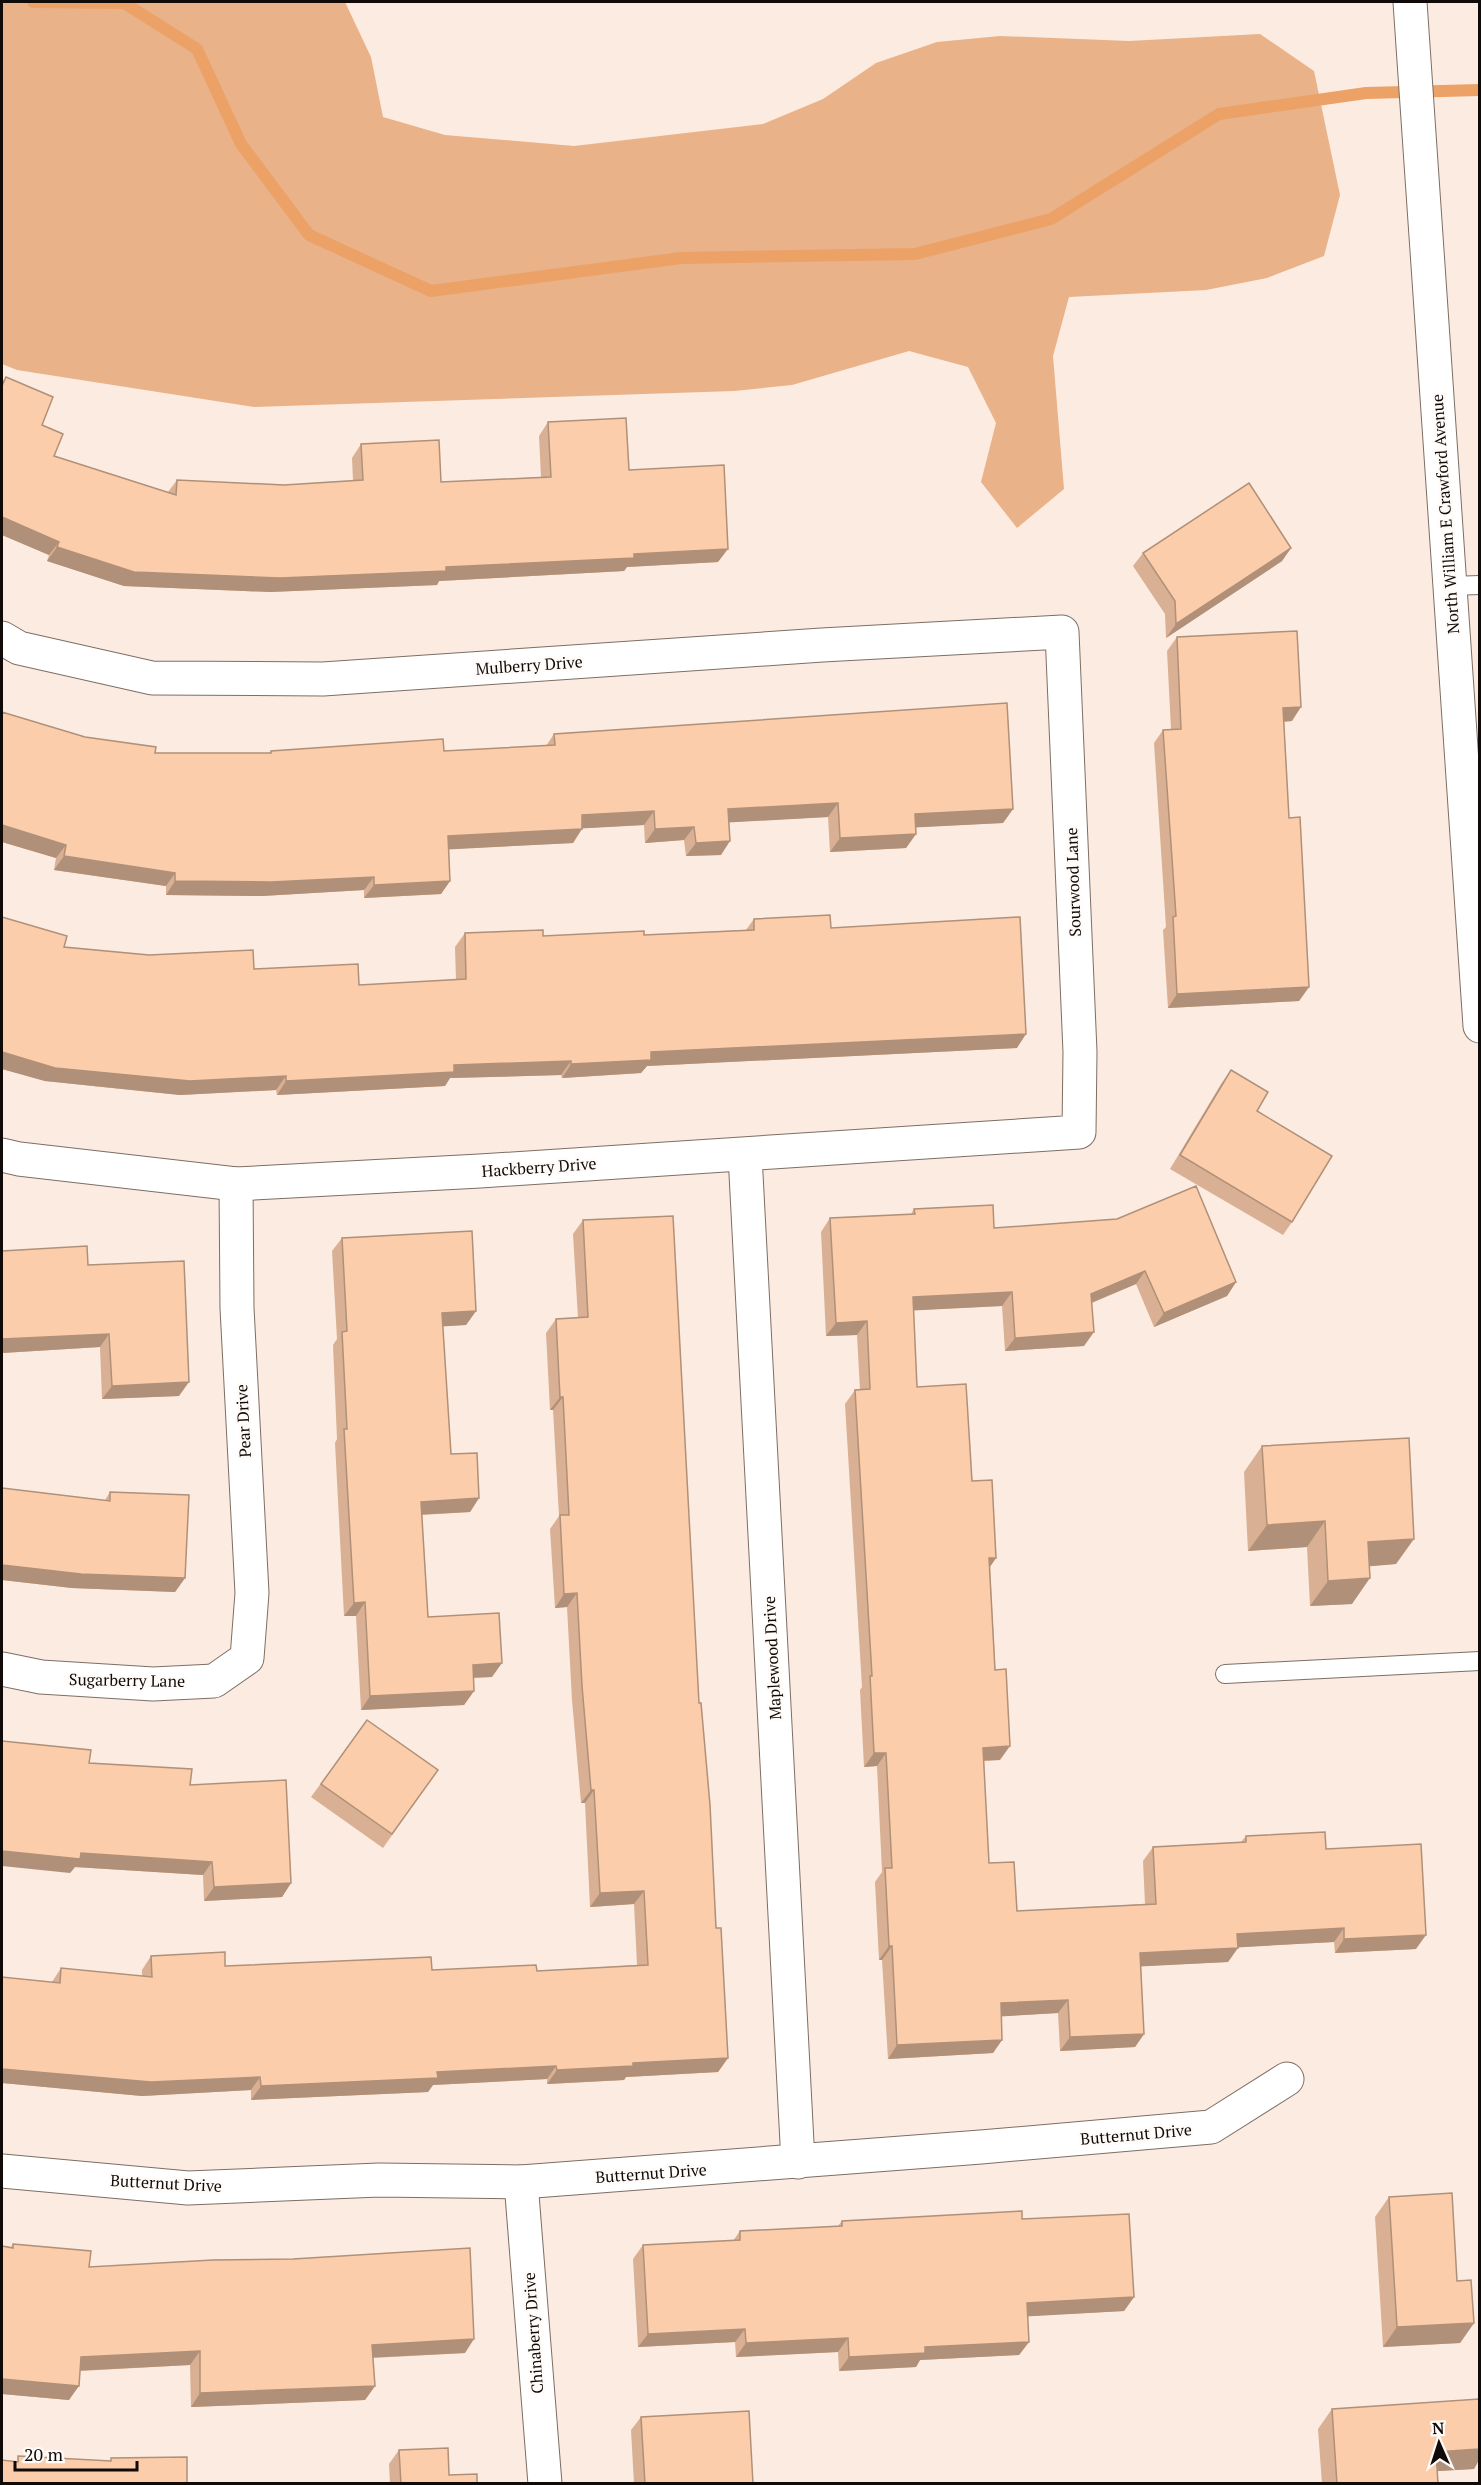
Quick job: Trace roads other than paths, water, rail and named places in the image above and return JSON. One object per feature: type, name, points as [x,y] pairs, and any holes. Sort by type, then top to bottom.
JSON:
[{"type":"street","name":"North William E Crawford Avenue","points":[[1410,2],[1419,125],[1465,586],[1479,1026]]},
{"type":"street","name":"Mulberry Drive","points":[[2,638],[19,648],[152,678],[323,678],[822,645],[1062,632]]},
{"type":"street","name":"Sourwood Lane","points":[[1062,632],[1080,1052],[1079,1132]]},
{"type":"street","name":"Hackberry Drive","points":[[2,1155],[19,1160],[236,1184],[745,1155],[1079,1132]]},
{"type":"street","name":"Maplewood Drive","points":[[745,1155],[798,2162]]},
{"type":"street","name":"Pear Drive","points":[[236,1184],[237,1308],[252,1593],[247,1658]]},
{"type":"street","name":"Sugarberry Lane","points":[[2,1669],[41,1677],[163,1683],[214,1681],[247,1658]]},
{"type":"street","name":"Butternut Drive","points":[[2,2171],[188,2188],[379,2180],[521,2182],[798,2162],[1211,2127],[1287,2079]]},
{"type":"street","name":"Chinaberry Drive","points":[[521,2182],[544,2484]]},
{"type":"lane","points":[[1225,1674],[1479,1661]]},
{"type":"waterway","points":[[33,2],[124,3],[197,49],[241,144],[309,235],[431,291],[681,258],[915,254],[1051,219],[1219,114],[1366,93],[1480,90]]}]
